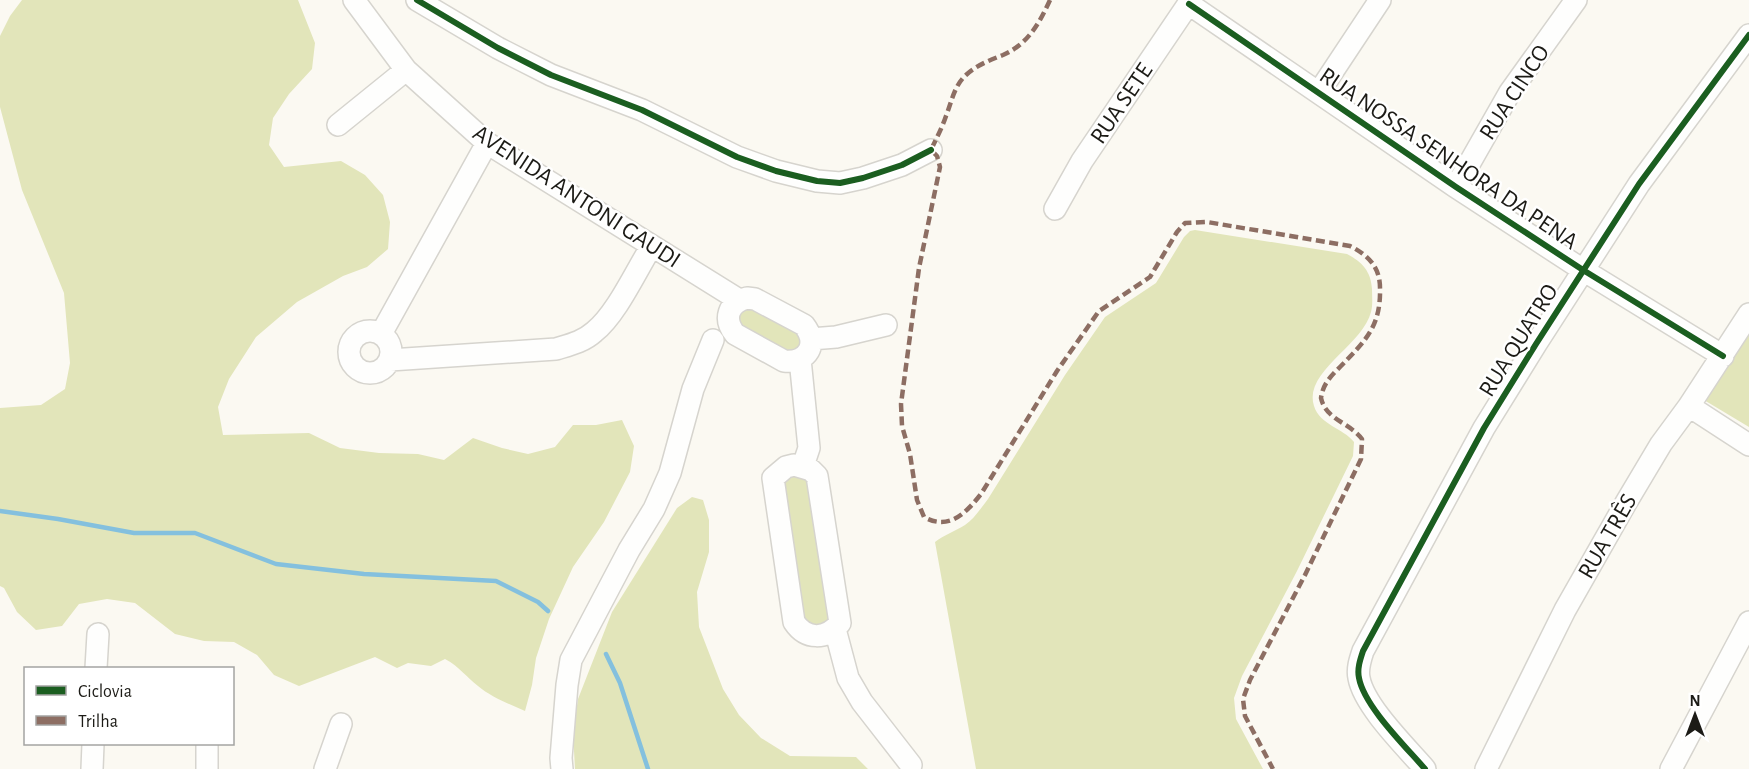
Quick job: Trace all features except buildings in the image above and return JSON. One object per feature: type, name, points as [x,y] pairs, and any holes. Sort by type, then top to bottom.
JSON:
[{"type":"street","name":"AVENIDA ANTONI GAUDI","points":[[354,0],[406,70],[487,142],[739,300]]},
{"type":"street","points":[[417,0],[498,48],[551,75],[642,110],[737,157],[776,171],[817,181],[840,183],[902,165],[931,150]]},
{"type":"street","points":[[1319,92],[1380,0]]},
{"type":"street","name":"RUA CINCO","points":[[1456,187],[1510,92],[1576,0]]},
{"type":"street","name":"RUA NOSSA SENHORA DA PENA","points":[[1190,2],[1456,187],[1583,270],[1723,356]]},
{"type":"street","name":"RUA SETE","points":[[1055,209],[1082,161],[1190,2]]},
{"type":"street","name":"RUA QUATRO","points":[[1425,769],[1387,725],[1363,691],[1359,669],[1363,651],[1484,428],[1583,270],[1639,184],[1749,35]]},
{"type":"street","points":[[338,125],[406,70]]},
{"type":"street","points":[[381,334],[487,142]]},
{"type":"street","points":[[390,360],[556,349],[576,343],[594,332],[609,316],[651,246]]},
{"type":"street","points":[[755,299],[804,325],[811,339],[806,354],[792,362],[735,334],[728,320],[733,305],[739,300],[755,299]]},
{"type":"street","name":"RUA TRÊS","points":[[1486,769],[1576,590],[1661,444],[1723,356],[1748,316]]},
{"type":"street","points":[[811,339],[836,337],[886,325]]},
{"type":"street","points":[[366,331],[381,334],[390,345],[390,360],[387,366],[374,373],[359,371],[350,360],[350,345],[353,339],[366,331]]},
{"type":"street","points":[[562,769],[567,685],[571,660],[629,550],[654,509],[666,482],[693,389],[713,340]]},
{"type":"street","points":[[800,359],[809,447],[803,466]]},
{"type":"street","points":[[1689,406],[1749,445]]},
{"type":"street","points":[[803,466],[817,476],[840,623],[835,629],[820,636],[805,633],[794,622],[773,478],[786,467],[803,466]]},
{"type":"street","points":[[1671,769],[1749,622]]},
{"type":"street","points":[[835,629],[848,678],[862,702],[911,765]]},
{"type":"street","points":[[96,667],[98,634]]},
{"type":"street","points":[[325,769],[341,724]]},
{"type":"street","points":[[92,769],[93,745]]},
{"type":"street","points":[[207,745],[207,769]]},
{"type":"green space","points":[[22,0],[298,0],[315,43],[312,69],[289,94],[273,118],[269,145],[284,167],[341,161],[365,175],[383,195],[390,222],[388,249],[367,267],[343,276],[297,302],[256,337],[229,379],[218,407],[223,435],[309,433],[340,448],[379,453],[418,454],[444,460],[473,438],[528,454],[555,447],[573,425],[596,425],[622,420],[634,446],[630,472],[604,522],[573,567],[549,619],[536,658],[525,711],[489,694],[445,659],[431,666],[408,663],[397,668],[375,657],[299,686],[274,675],[257,655],[234,642],[204,641],[175,634],[135,603],[107,599],[79,604],[62,626],[36,630],[17,612],[4,588],[0,586],[0,408],[41,405],[65,389],[70,363],[64,293],[22,190],[0,107],[0,36],[10,16]]},
{"type":"green space","points":[[1190,231],[1347,254],[1365,268],[1370,277],[1372,289],[1371,312],[1366,324],[1325,370],[1313,394],[1314,406],[1321,418],[1354,442],[1353,456],[1297,571],[1242,676],[1234,698],[1236,719],[1263,769],[976,769],[935,542],[965,525],[977,513],[1105,317],[1156,283],[1184,237]]},
{"type":"green space","points":[[748,306],[801,335],[800,349],[786,352],[740,328],[737,315]]},
{"type":"green space","points":[[1749,334],[1749,427],[1704,400]]},
{"type":"green space","points":[[809,476],[831,625],[803,625],[782,481],[785,477]]},
{"type":"green space","points":[[692,497],[703,500],[709,520],[709,552],[697,592],[699,627],[723,689],[739,715],[761,738],[790,756],[856,757],[868,769],[575,769],[573,733],[578,699],[612,612],[677,508]]},
{"type":"waterway","points":[[0,511],[134,533],[195,533],[276,564],[364,574],[496,581],[538,602],[548,611]]},
{"type":"waterway","points":[[606,654],[620,683],[648,769]]},
{"type":"marked path","points":[[1050,0],[1042,17],[1026,39],[1012,50],[970,71],[962,79],[931,150],[937,156],[940,167],[919,268],[901,404],[902,426],[910,454],[917,500],[924,517],[933,521],[949,521],[969,508],[981,494],[1057,371],[1099,311],[1150,277],[1177,232],[1185,223],[1207,222],[1350,246],[1362,253],[1372,262],[1378,274],[1380,288],[1378,313],[1364,341],[1333,374],[1323,389],[1321,398],[1328,411],[1362,439],[1361,459],[1305,575],[1250,680],[1243,699],[1245,716],[1273,769]]},
{"type":"cycle path","points":[[417,0],[498,48],[551,75],[642,110],[737,157],[776,171],[817,181],[840,183],[902,165],[931,150]]},
{"type":"cycle path","points":[[1189,4],[1456,187],[1583,270],[1723,356]]},
{"type":"cycle path","points":[[1425,769],[1387,726],[1362,689],[1358,671],[1363,651],[1484,428],[1536,344],[1639,184],[1749,35]]}]
